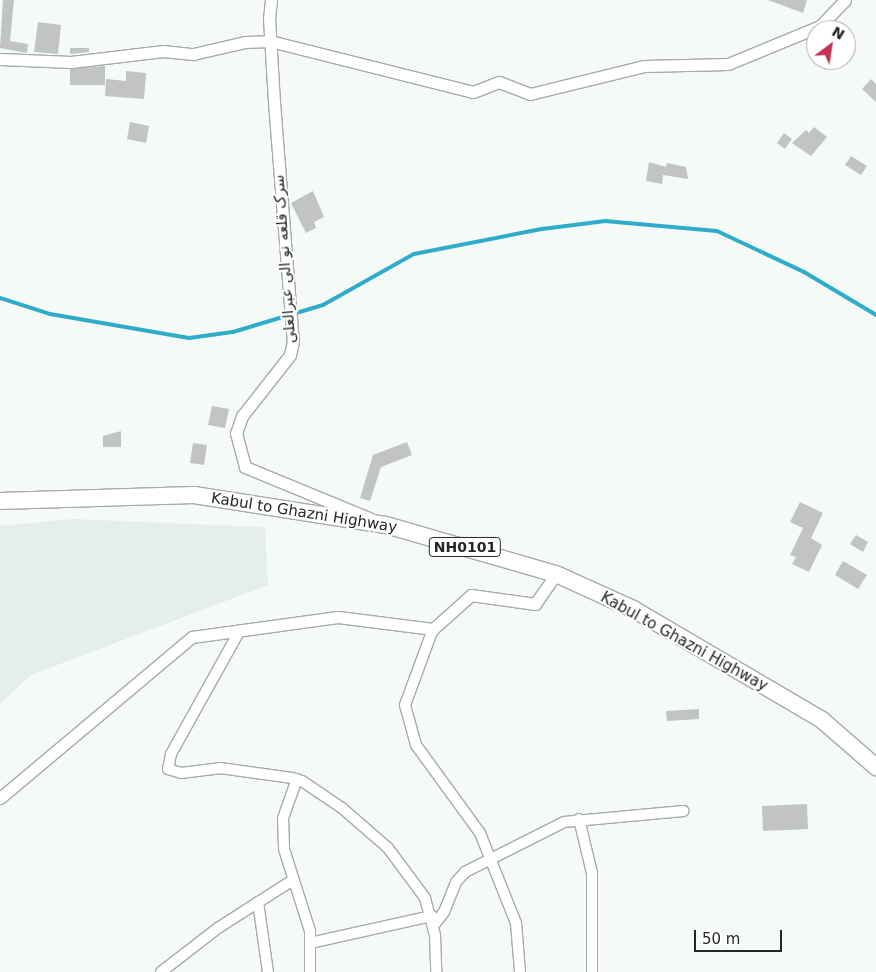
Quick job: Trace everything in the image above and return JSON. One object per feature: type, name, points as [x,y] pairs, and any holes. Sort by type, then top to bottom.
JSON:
[{"type":"highway","name":"Kabul to Ghazni Highway","points":[[0,501],[194,495],[386,525],[556,574],[633,609],[822,720],[876,767]]},
{"type":"street","name":"سرک قلعه نو الی عبرالعلی","points":[[271,0],[270,41],[293,341],[290,355],[242,416],[236,433],[246,467],[386,525]]},
{"type":"street","points":[[0,59],[71,62],[163,51],[193,54],[245,42],[270,41],[473,92],[500,82],[530,94],[644,66],[728,64],[820,26],[845,0]]},
{"type":"street","points":[[520,972],[516,923],[480,833],[416,745],[405,705],[433,629],[471,594],[535,604],[556,574]]},
{"type":"street","points":[[0,798],[192,637],[338,617],[433,629]]},
{"type":"street","points":[[240,630],[167,766],[175,773],[220,768],[297,780],[342,808],[388,848],[424,898],[433,920],[436,972]]},
{"type":"street","points":[[297,780],[283,818],[284,849],[310,931],[310,972]]},
{"type":"street","points":[[310,943],[433,920],[444,912],[459,877],[490,858],[564,822],[579,819],[683,811]]},
{"type":"street","points":[[579,819],[592,873],[592,972]]},
{"type":"street","points":[[161,972],[218,928],[293,880]]},
{"type":"street","points":[[258,902],[268,972]]},
{"type":"shaded area","points":[[73,519],[265,527],[268,585],[31,675],[0,704],[0,526]]},
{"type":"building","points":[[3,0],[14,0],[10,41],[28,44],[27,53],[0,48]]},
{"type":"building","points":[[768,0],[807,0],[803,13]]},
{"type":"building","points":[[38,22],[61,25],[58,54],[34,52]]},
{"type":"building","points":[[70,48],[89,48],[89,52],[70,54]]},
{"type":"building","points":[[105,66],[105,85],[70,85],[70,69]]},
{"type":"building","points":[[126,71],[146,73],[144,99],[105,96],[106,79],[126,81]]},
{"type":"building","points":[[871,79],[876,84],[876,102],[862,89]]},
{"type":"building","points":[[130,122],[149,126],[146,143],[127,139]]},
{"type":"building","points":[[814,127],[827,137],[811,156],[792,143],[806,130],[809,133]]},
{"type":"building","points":[[784,133],[792,139],[785,149],[777,143]]},
{"type":"building","points":[[851,156],[867,166],[861,175],[845,165]]},
{"type":"building","points":[[649,162],[666,167],[667,163],[686,167],[688,179],[663,175],[662,184],[646,181]]},
{"type":"building","points":[[313,191],[324,217],[314,222],[316,228],[306,233],[291,203]]},
{"type":"building","points":[[212,406],[229,409],[225,428],[208,425]]},
{"type":"building","points":[[121,431],[121,447],[103,447],[103,436]]},
{"type":"building","points":[[407,442],[412,455],[381,467],[370,501],[360,498],[373,455]]},
{"type":"building","points":[[193,443],[207,445],[204,465],[190,463]]},
{"type":"building","points":[[800,502],[823,513],[811,538],[822,545],[809,572],[792,564],[796,557],[790,555],[803,528],[790,522]]},
{"type":"building","points":[[856,535],[868,542],[863,552],[850,544]]},
{"type":"building","points":[[843,561],[867,575],[858,589],[835,575]]},
{"type":"building","points":[[699,709],[699,719],[667,721],[666,711]]},
{"type":"building","points":[[807,804],[808,829],[763,831],[762,806]]},
{"type":"waterway","points":[[0,298],[50,314],[189,338],[233,332],[323,305],[414,254],[542,229],[605,221],[717,231],[804,272],[876,315]]}]
